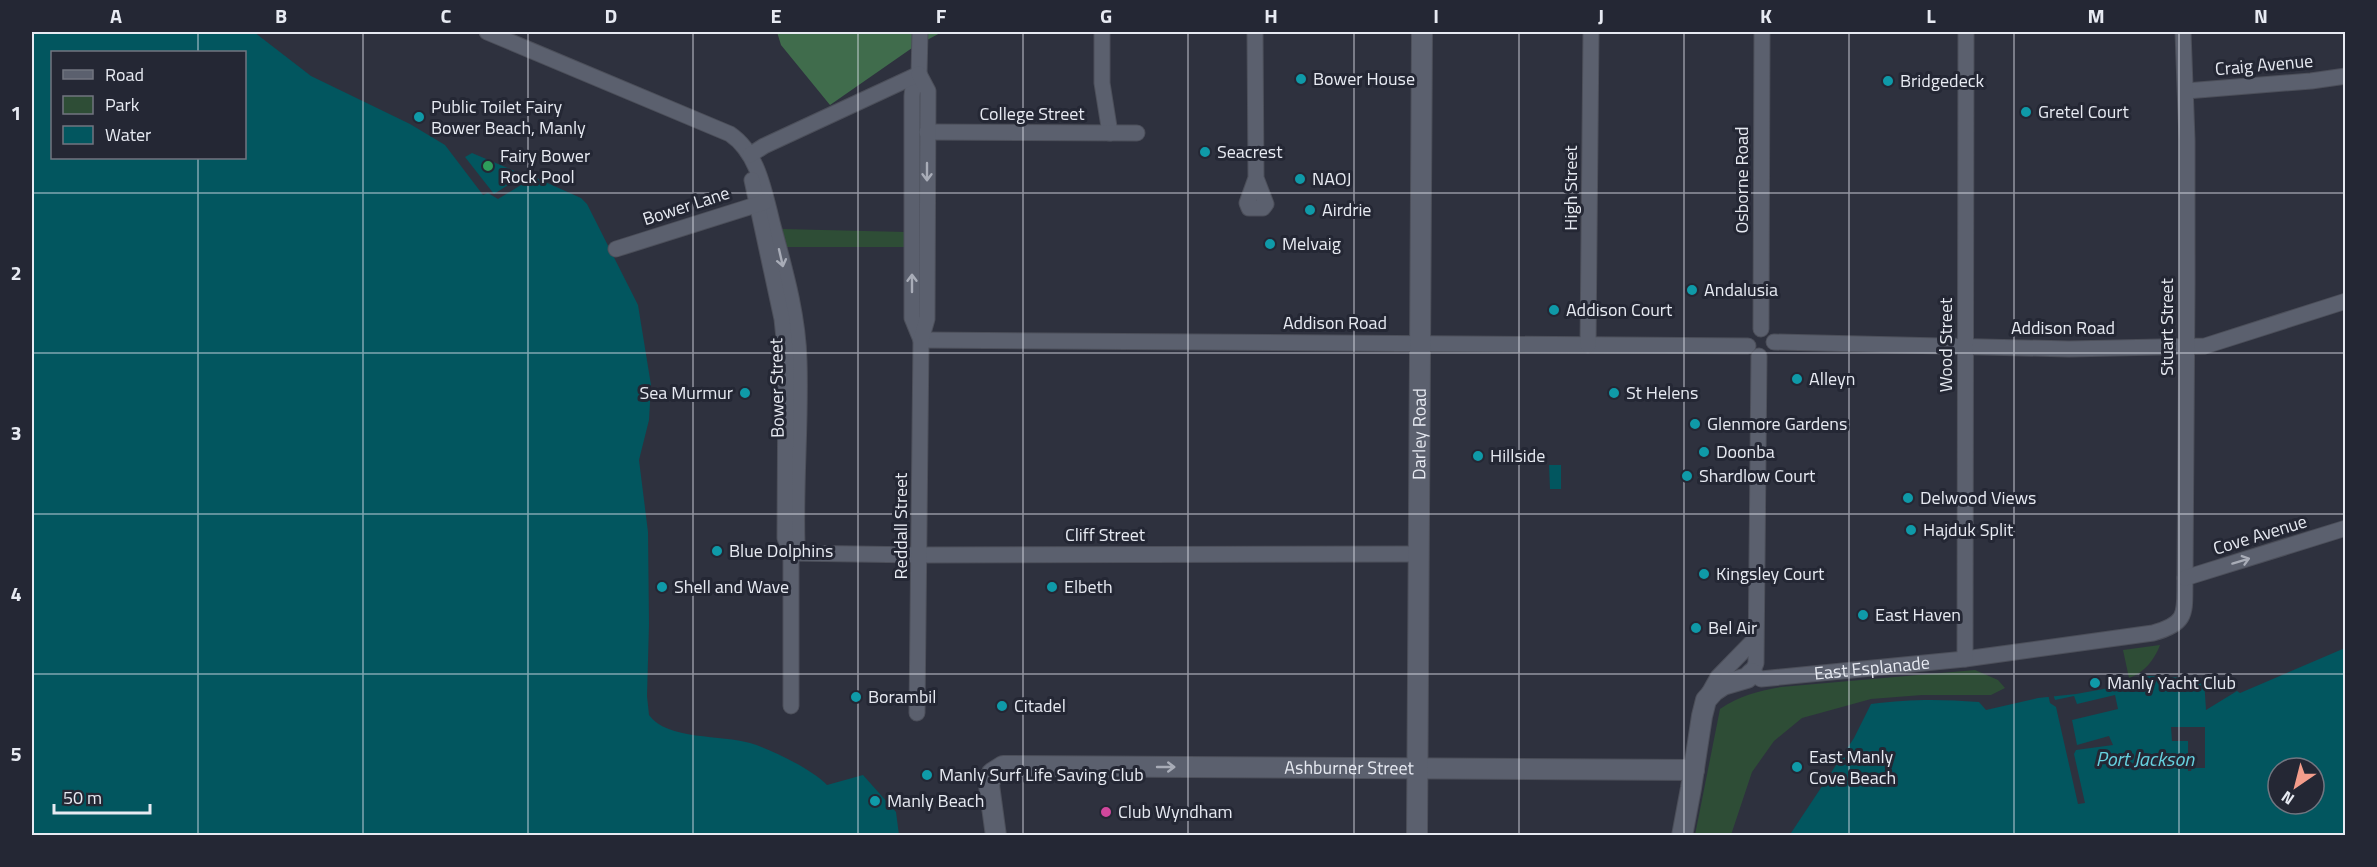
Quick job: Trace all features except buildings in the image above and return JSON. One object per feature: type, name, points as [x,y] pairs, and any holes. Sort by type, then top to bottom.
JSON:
[{"type":"street","points":[[487,32],[730,134],[741,142],[750,155],[764,146],[920,74]]},
{"type":"street","name":"Reddall Street","points":[[917,713],[921,340],[927,319],[928,91],[920,74],[920,32]]},
{"type":"street","points":[[1102,32],[1102,83],[1110,133]]},
{"type":"street","points":[[1255,32],[1256,178]]},
{"type":"street","name":"Darley Road","points":[[1417,836],[1422,32]]},
{"type":"street","name":"High Street","points":[[1588,345],[1591,32]]},
{"type":"street","name":"Osborne Road","points":[[1761,329],[1762,32]]},
{"type":"street","name":"Wood Street","points":[[1965,659],[1966,32]]},
{"type":"street","name":"Stuart Street","points":[[2179,621],[2184,607],[2185,578],[2187,347],[2186,91],[2183,32]]},
{"type":"street","name":"Reddall Street","points":[[920,74],[913,87],[912,96],[912,318],[921,340]]},
{"type":"street","name":"Craig Avenue","points":[[2186,91],[2346,76]]},
{"type":"street","name":"College Street","points":[[927,132],[1137,133]]},
{"type":"street","name":"Bower Street","points":[[750,155],[762,202],[782,319],[786,358],[785,538],[791,553],[791,706]]},
{"type":"street","name":"Bower Lane","points":[[616,249],[762,202]]},
{"type":"street","name":"Addison Road","points":[[1774,342],[2069,349],[2205,346],[2346,301]]},
{"type":"street","points":[[1706,700],[1723,685],[1747,678],[1756,663],[1753,351],[1750,334],[1761,329],[1772,335],[1774,342],[1769,353],[1753,351]]},
{"type":"street","name":"Addison Road","points":[[921,340],[1588,345],[1753,351]]},
{"type":"street","name":"Cove Avenue","points":[[2185,578],[2346,528]]},
{"type":"street","name":"Cliff Street","points":[[791,553],[1419,554]]},
{"type":"street","name":"East Esplanade","points":[[1752,673],[1761,679],[1965,659],[2153,633],[2174,626],[2179,621]]},
{"type":"street","points":[[1682,836],[1706,700],[1718,677],[1755,639]]},
{"type":"street","name":"Ashburner Street","points":[[996,836],[989,785],[992,773],[1003,766],[1694,770]]},
{"type":"green space","points":[[777,32],[942,32],[912,48],[830,105],[781,45]]},
{"type":"green space","points":[[782,229],[906,232],[906,247],[786,247]]},
{"type":"green space","points":[[2160,645],[2148,665],[2129,678],[2123,650]]},
{"type":"green space","points":[[1975,670],[1998,680],[2005,688],[1991,695],[1922,695],[1871,699],[1802,718],[1774,741],[1752,772],[1731,835],[1695,835],[1720,709],[1727,704],[1764,690],[1781,687]]},
{"type":"water","points":[[32,32],[254,32],[311,76],[410,124],[445,145],[483,195],[488,193],[498,199],[534,177],[581,198],[587,204],[638,305],[651,385],[649,420],[639,460],[648,532],[647,696],[649,715],[657,723],[681,733],[759,746],[802,767],[827,785],[863,775],[896,812],[899,835],[32,835]]},
{"type":"water","name":"Fairy Bower Rock Pool","points":[[472,153],[524,175],[494,194],[465,157]]},
{"type":"water","points":[[1549,465],[1561,465],[1561,489],[1550,489]]},
{"type":"water","name":"Port Jackson","points":[[2345,648],[2345,835],[1789,836],[1854,738],[1871,704],[1912,700],[1965,701],[1979,702],[1986,710],[2038,698],[2120,686],[2149,676],[2204,679],[2206,710],[2237,691],[2240,693]]},
{"type":"pier","points":[[2048,694],[2053,694],[2055,700],[2074,696],[2077,704],[2115,695],[2118,709],[2072,720],[2077,745],[2109,736],[2113,745],[2076,750],[2074,754],[2085,803],[2078,804],[2056,707],[2050,703]]},
{"type":"pier","points":[[2171,727],[2205,727],[2205,768],[2192,768],[2188,771],[2188,741],[2172,741]]},
{"type":"place","name":"Bower House","points":[[1301,79]]},
{"type":"place","name":"Bridgedeck","points":[[1888,81]]},
{"type":"place","name":"Gretel Court","points":[[2026,112]]},
{"type":"place","name":"Public Toilet Fairy Bower Beach, Manly","points":[[419,117]]},
{"type":"place","name":"Seacrest","points":[[1205,152]]},
{"type":"place","name":"Fairy Bower Rock Pool","points":[[488,166]]},
{"type":"place","name":"NAOJ","points":[[1300,179]]},
{"type":"place","name":"Airdrie","points":[[1310,210]]},
{"type":"place","name":"Melvaig","points":[[1270,244]]},
{"type":"place","name":"Andalusia","points":[[1692,290]]},
{"type":"place","name":"Addison Court","points":[[1554,310]]},
{"type":"place","name":"Alleyn","points":[[1797,379]]},
{"type":"place","name":"Sea Murmur","points":[[745,393]]},
{"type":"place","name":"St Helens","points":[[1614,393]]},
{"type":"place","name":"Glenmore Gardens","points":[[1695,424]]},
{"type":"place","name":"Doonba","points":[[1704,452]]},
{"type":"place","name":"Hillside","points":[[1478,456]]},
{"type":"place","name":"Shardlow Court","points":[[1687,476]]},
{"type":"place","name":"Delwood Views","points":[[1908,498]]},
{"type":"place","name":"Hajduk Split","points":[[1911,530]]},
{"type":"place","name":"Blue Dolphins","points":[[717,551]]},
{"type":"place","name":"Kingsley Court","points":[[1704,574]]},
{"type":"place","name":"Shell and Wave","points":[[662,587]]},
{"type":"place","name":"Elbeth","points":[[1052,587]]},
{"type":"place","name":"East Haven","points":[[1863,615]]},
{"type":"place","name":"Bel Air","points":[[1696,628]]},
{"type":"place","name":"Manly Yacht Club","points":[[2095,683]]},
{"type":"place","name":"Borambil","points":[[856,697]]},
{"type":"place","name":"Citadel","points":[[1002,706]]},
{"type":"place","name":"East Manly Cove Beach","points":[[1797,767]]},
{"type":"place","name":"Manly Surf Life Saving Club","points":[[927,775]]},
{"type":"place","name":"Manly Beach","points":[[875,801]]},
{"type":"place","name":"Club Wyndham","points":[[1106,812]]}]
